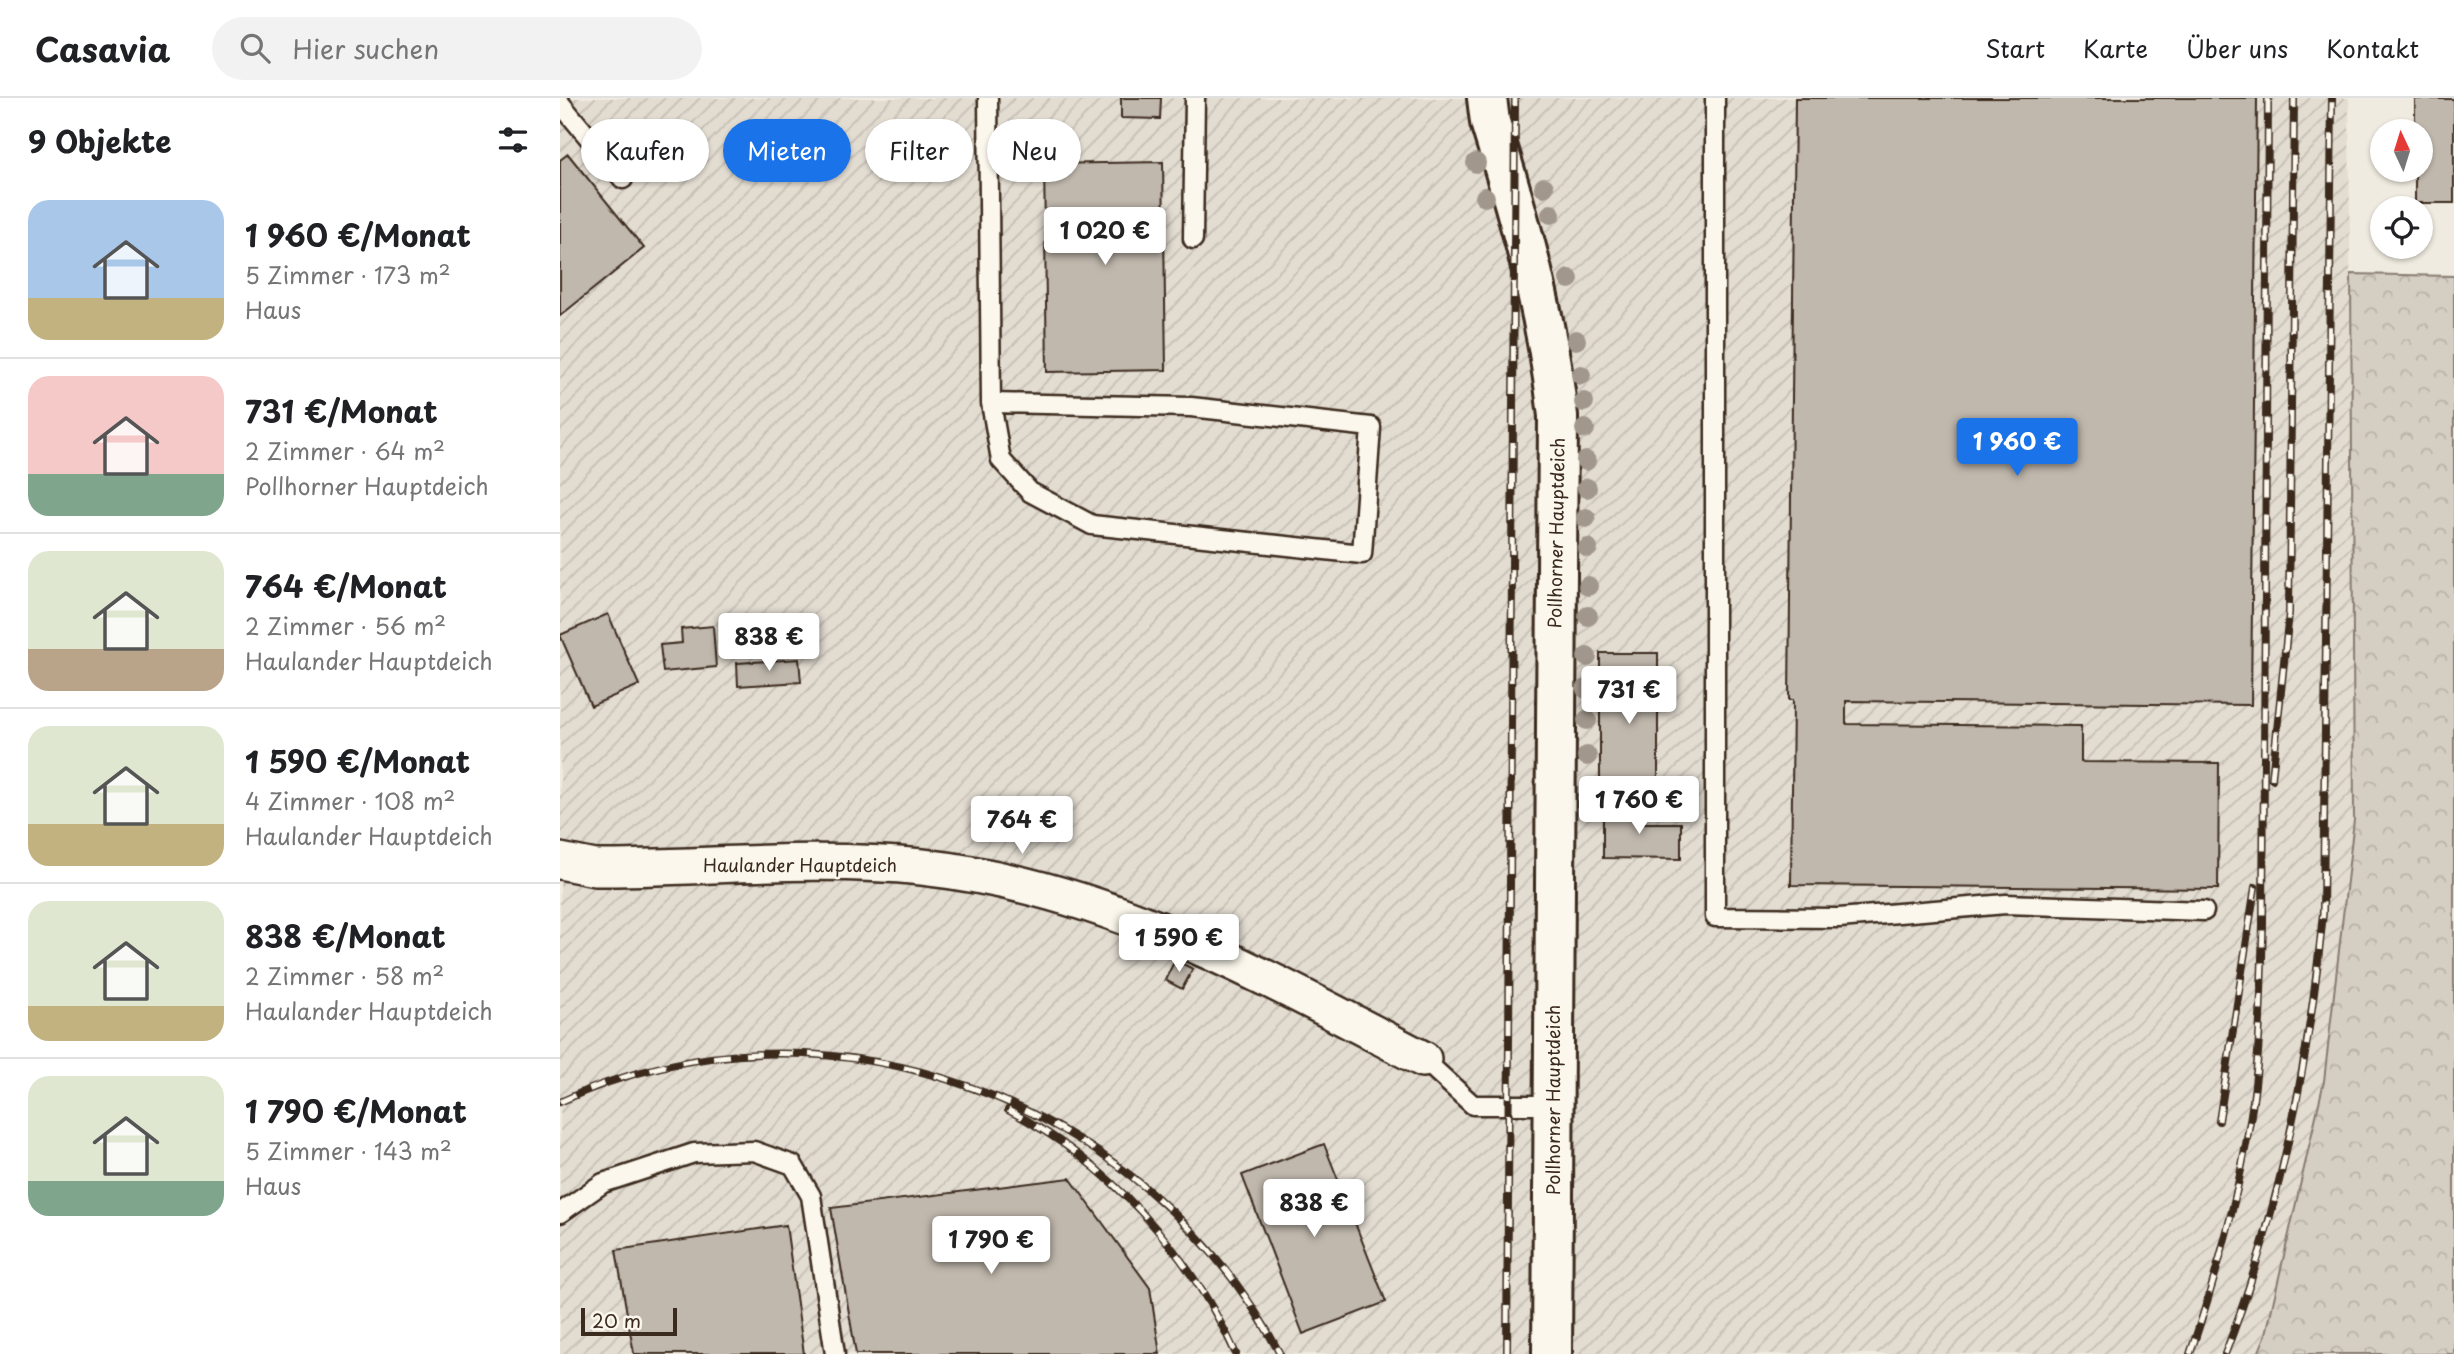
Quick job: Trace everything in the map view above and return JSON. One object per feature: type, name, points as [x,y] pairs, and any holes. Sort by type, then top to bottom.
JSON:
[{"type":"main road","name":"Pollhorner Hauptdeich","points":[[1487,98],[1490,122],[1535,278],[1551,352],[1558,416],[1552,1354]]},
{"type":"street","name":"Haulander Hauptdeich","points":[[560,861],[595,868],[870,863],[971,874],[1042,889],[1103,907],[1224,956],[1423,1059]]},
{"type":"lane","points":[[988,98],[991,403],[1001,460],[1030,492],[1092,525],[1362,554],[1371,427],[1191,407],[991,403]]},
{"type":"lane","points":[[1193,239],[1195,98]]},
{"type":"lane","points":[[1715,98],[1715,916],[1839,918],[2006,904],[2204,911]]},
{"type":"lane","points":[[560,103],[581,128]]},
{"type":"lane","points":[[1423,1059],[1473,1105],[1554,1105]]},
{"type":"lane","points":[[560,1213],[603,1183],[694,1153],[754,1150],[793,1164],[811,1196],[835,1354]]},
{"type":"shaded area","points":[[560,98],[2349,98],[2354,820],[2324,1081],[2266,1334],[2258,1354],[560,1354]]},
{"type":"green space","points":[[2351,274],[2454,276],[2454,1354],[2258,1354],[2266,1334],[2324,1081],[2354,820]]},
{"type":"building","points":[[1121,98],[1161,98],[1160,119],[1121,118]]},
{"type":"building","points":[[1795,98],[2257,98],[2251,705],[1846,701],[1846,724],[2081,726],[2081,762],[2219,763],[2218,889],[1791,885],[1793,700],[1789,700]]},
{"type":"building","points":[[2415,99],[2454,99],[2454,203],[2433,203],[2433,196],[2415,196],[2415,182],[2433,182],[2433,119],[2415,119]]},
{"type":"building","points":[[568,154],[581,170],[581,182],[591,182],[644,248],[560,316],[560,160]]},
{"type":"building","points":[[1163,162],[1166,370],[1047,372],[1044,182],[1081,182],[1081,163]]},
{"type":"building","points":[[608,614],[639,685],[591,706],[560,635]]},
{"type":"building","points":[[713,626],[716,667],[663,672],[660,645],[682,643],[681,629]]},
{"type":"building","points":[[1600,653],[1658,653],[1658,798],[1600,798]]},
{"type":"building","points":[[799,659],[801,682],[738,686],[737,663]]},
{"type":"building","points":[[1603,808],[1645,808],[1644,823],[1681,823],[1681,859],[1603,858]]},
{"type":"building","points":[[1175,960],[1193,969],[1182,989],[1165,980]]},
{"type":"building","points":[[1324,1144],[1386,1302],[1303,1334],[1242,1175]]},
{"type":"building","points":[[1070,1178],[1150,1288],[1160,1354],[856,1354],[831,1208]]},
{"type":"building","points":[[786,1225],[804,1354],[634,1354],[616,1250]]},
{"type":"railway","points":[[1507,1354],[1515,98]]},
{"type":"railway","points":[[2190,1354],[2219,1261],[2235,1197],[2253,1101],[2259,1035],[2263,925],[2268,98]]},
{"type":"railway","points":[[2272,779],[2289,613],[2294,98]]},
{"type":"railway","points":[[2225,1354],[2262,1246],[2289,1137],[2310,1026],[2323,913],[2332,98]]},
{"type":"railway","points":[[2219,1121],[2255,887]]},
{"type":"railway","points":[[560,1102],[661,1067],[765,1054],[868,1061],[969,1087],[1063,1130],[1148,1190],[1222,1265],[1280,1354]]},
{"type":"railway","points":[[1008,1110],[1079,1155],[1142,1213],[1170,1245],[1195,1280],[1236,1354]]}]
